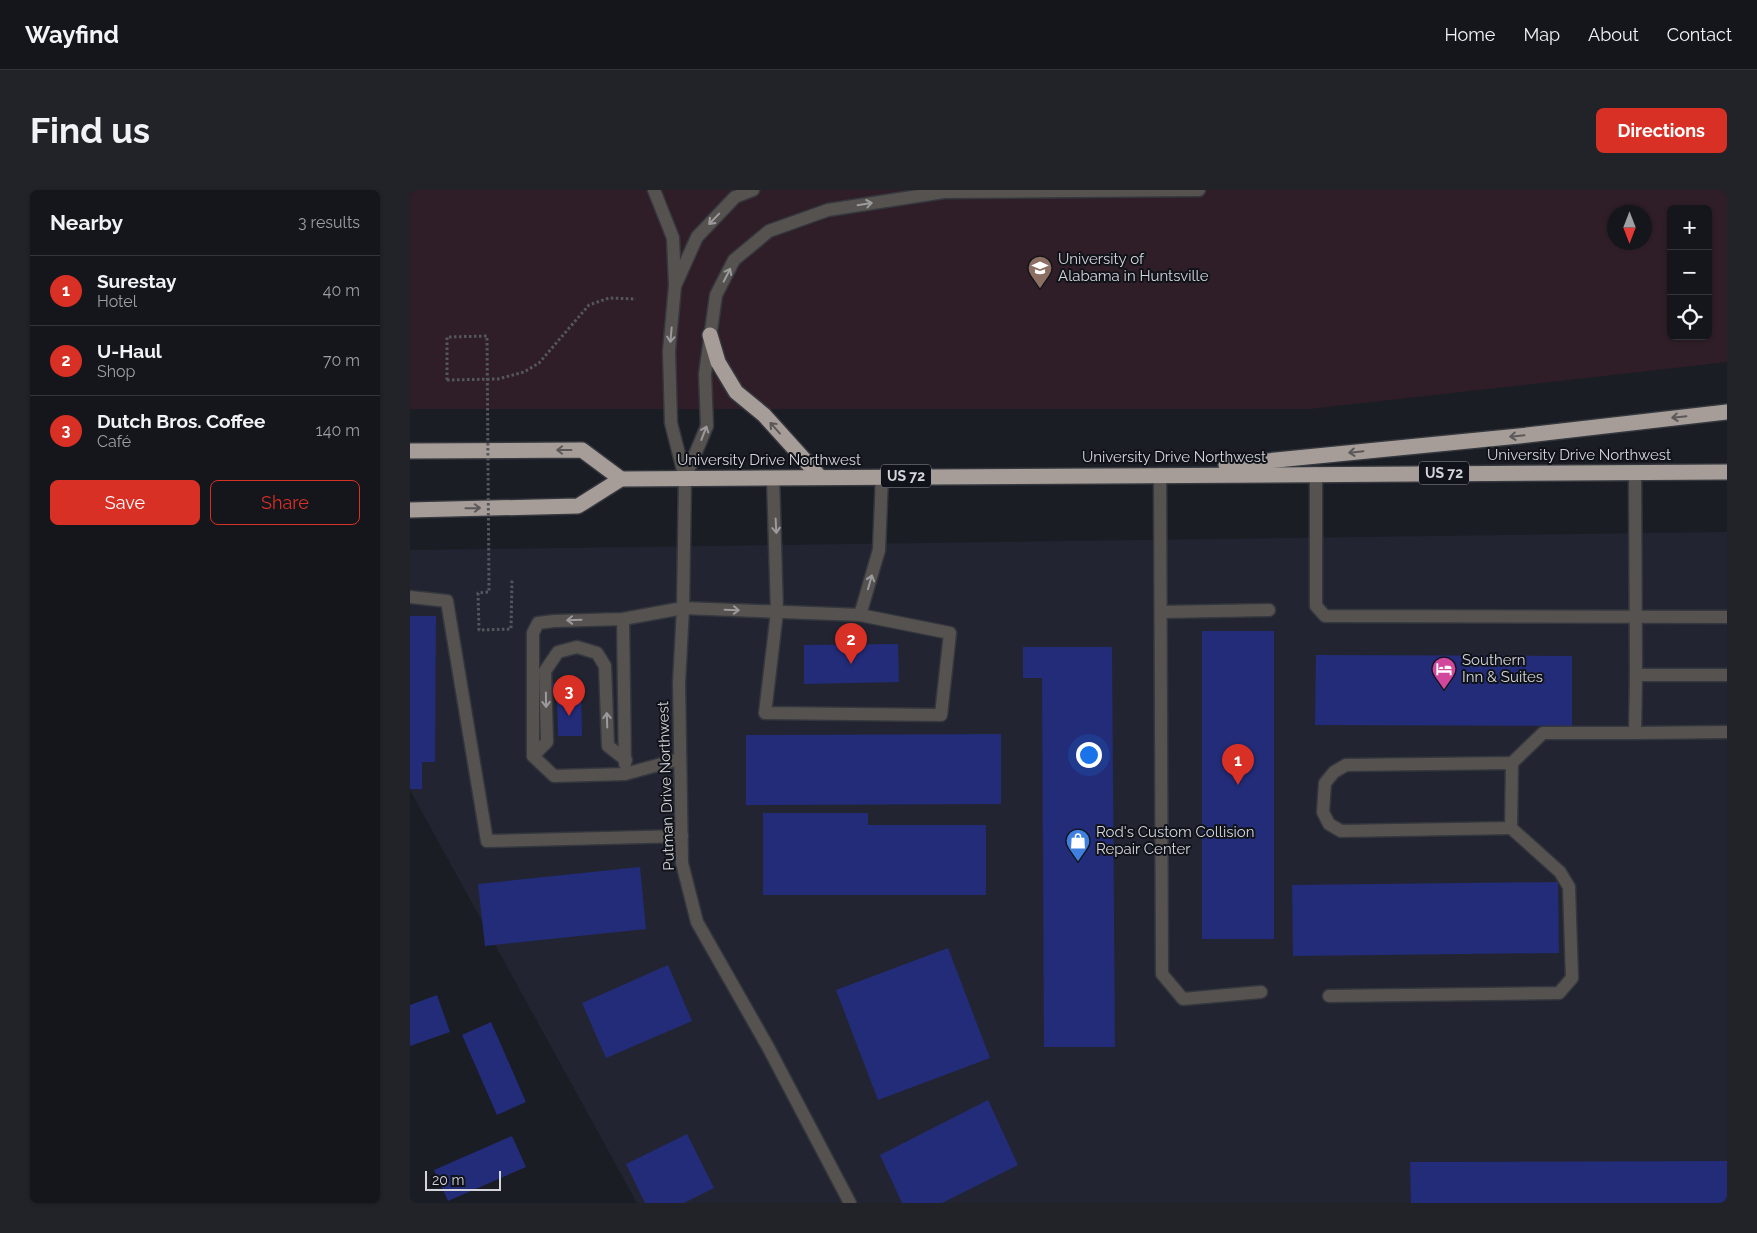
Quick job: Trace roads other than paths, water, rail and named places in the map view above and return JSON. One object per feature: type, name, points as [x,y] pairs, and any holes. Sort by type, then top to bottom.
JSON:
[{"type":"highway","points":[[710,335],[718,362],[736,392],[764,415],[820,477]]},
{"type":"highway","points":[[1128,474],[1519,436],[1727,412]]},
{"type":"highway","points":[[410,451],[582,450],[621,478],[578,506],[410,510]]},
{"type":"highway","name":"University Drive Northwest","points":[[621,478],[1727,472]]},
{"type":"street","points":[[654,190],[672,238],[675,286],[669,351],[671,423],[685,478]]},
{"type":"street","points":[[675,286],[697,236],[736,197],[753,190]]},
{"type":"street","points":[[685,478],[707,426],[704,374],[716,295],[734,260],[769,231],[828,210],[938,191],[1200,190]]},
{"type":"street","points":[[1635,472],[1635,733]]},
{"type":"street","points":[[1316,473],[1316,606],[1325,616],[1727,617]]},
{"type":"street","points":[[1160,474],[1162,974],[1183,999],[1261,992]]},
{"type":"street","points":[[860,615],[879,550],[882,476]]},
{"type":"street","points":[[680,759],[625,774],[554,776],[532,756],[532,634],[538,623],[623,619],[683,608],[777,612],[860,615],[950,633],[941,715],[765,713],[777,612],[773,477]]},
{"type":"street","name":"Putman Drive Northwest","points":[[685,478],[683,608],[679,683],[682,863],[697,922],[768,1047],[850,1203]]},
{"type":"street","points":[[410,597],[447,601],[487,841],[682,836]]},
{"type":"street","points":[[1161,612],[1269,610]]},
{"type":"street","points":[[623,619],[625,774]]},
{"type":"street","points":[[532,756],[547,742],[545,670],[558,652],[577,646],[597,653],[605,666],[608,746],[626,760]]},
{"type":"street","points":[[1636,675],[1727,675]]},
{"type":"street","points":[[1329,996],[1560,993],[1572,978],[1569,887],[1560,872],[1512,828],[1341,831],[1329,824],[1323,812],[1324,783],[1334,772],[1346,765],[1512,763],[1544,733],[1727,732]]},
{"type":"street","points":[[1512,763],[1512,828]]},
{"type":"place","name":"University of Alabama in Huntsville","points":[[1040,289]]},
{"type":"place","name":"U-Haul","points":[[851,664]]},
{"type":"place","name":"Southern Inn & Suites","points":[[1444,690]]},
{"type":"place","name":"Dutch Bros. Coffee","points":[[569,716]]},
{"type":"place","name":"Surestay","points":[[1238,785]]},
{"type":"place","name":"Rod's Custom Collision Repair Center","points":[[1078,862]]}]
